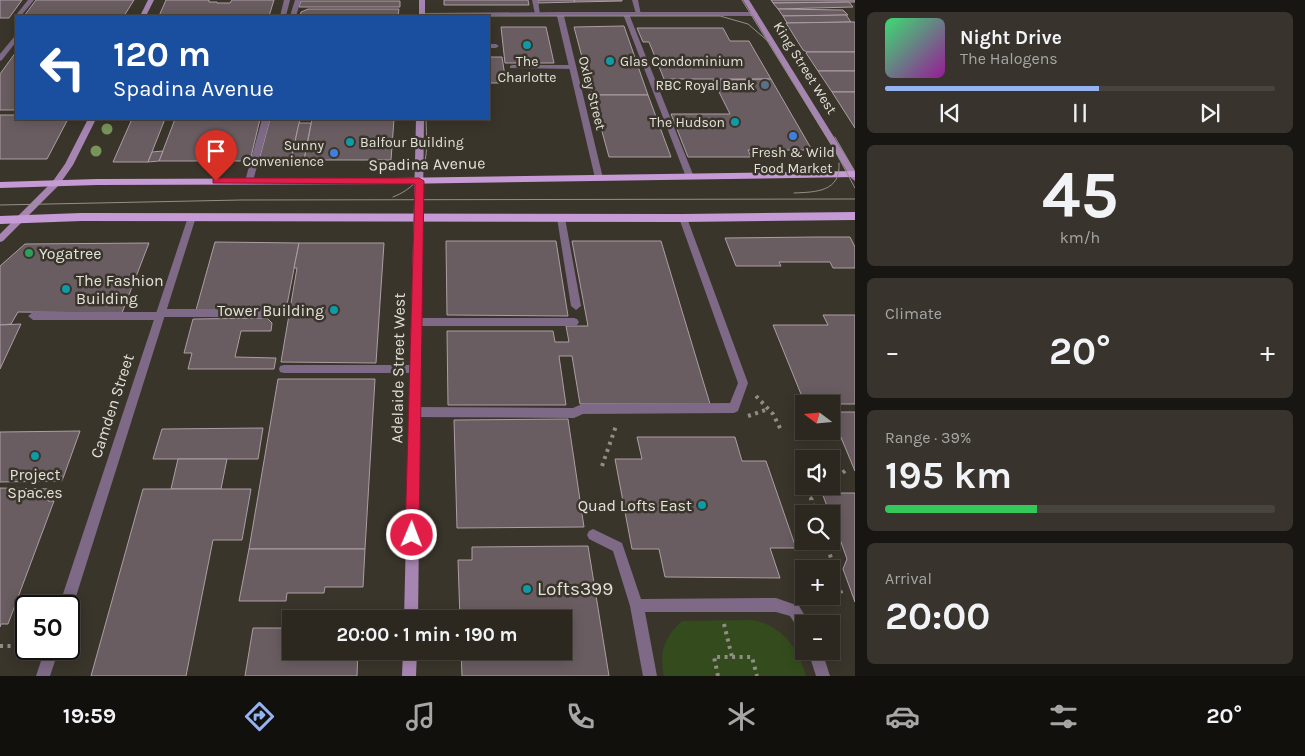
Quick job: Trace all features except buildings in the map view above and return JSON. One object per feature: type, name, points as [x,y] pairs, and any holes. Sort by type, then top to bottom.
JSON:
[{"type":"main road","points":[[144,15],[151,0]]},
{"type":"main road","points":[[422,0],[422,15]]},
{"type":"main road","name":"King Street West","points":[[746,0],[854,176]]},
{"type":"main road","points":[[0,239],[56,183],[69,165],[92,120]]},
{"type":"main road","name":"Adelaide Street West","points":[[410,610],[420,120]]},
{"type":"main road","name":"Spadina Avenue","points":[[0,185],[854,176]]},
{"type":"main road","points":[[0,220],[192,217],[683,218],[855,216]]},
{"type":"main road","points":[[409,676],[410,660]]},
{"type":"street","points":[[19,15],[30,0]]},
{"type":"street","points":[[283,15],[287,0]]},
{"type":"street","points":[[293,15],[298,0]]},
{"type":"street","points":[[535,0],[538,14]]},
{"type":"street","points":[[634,0],[639,14]]},
{"type":"street","name":"Oxley Street","points":[[560,14],[599,178]]},
{"type":"street","points":[[626,14],[690,177]]},
{"type":"street","points":[[480,15],[755,14]]},
{"type":"street","points":[[12,25],[15,20]]},
{"type":"street","points":[[0,59],[15,39]]},
{"type":"street","points":[[512,67],[572,67]]},
{"type":"street","points":[[249,181],[266,120]]},
{"type":"street","name":"Camden Street","points":[[70,595],[192,217]]},
{"type":"street","points":[[561,218],[576,306]]},
{"type":"street","points":[[414,412],[574,413],[582,409],[734,408],[743,384],[683,218]]},
{"type":"street","points":[[33,316],[284,313]]},
{"type":"street","points":[[416,322],[574,322]]},
{"type":"street","points":[[284,369],[415,369]]},
{"type":"street","points":[[593,535],[618,548],[637,606],[650,676]]},
{"type":"street","points":[[637,606],[776,605],[794,611],[797,615]]},
{"type":"street","points":[[43,676],[48,660]]},
{"type":"street","points":[[818,660],[823,676]]},
{"type":"path","points":[[743,384],[774,414],[780,430]]},
{"type":"path","points":[[747,416],[768,409]]},
{"type":"path","points":[[840,475],[846,470]]},
{"type":"path","points":[[813,505],[811,500],[817,495]]},
{"type":"path","points":[[794,611],[812,597],[842,596],[829,550]]},
{"type":"path","points":[[721,615],[732,657]]},
{"type":"path","points":[[0,646],[15,646]]},
{"type":"path","points":[[718,676],[714,657],[752,657],[757,676]]},
{"type":"green space","points":[[754,620],[765,624],[774,628],[788,640],[795,650],[795,660],[800,660],[806,676],[664,676],[662,659],[664,646],[671,633],[682,621]]},
{"type":"tram line","points":[[742,0],[767,40]]},
{"type":"tram line","points":[[490,16],[720,16],[748,24],[767,40]]},
{"type":"tram line","points":[[767,40],[834,149],[855,188]]},
{"type":"tram line","points":[[393,197],[405,191],[414,183],[424,166],[427,144],[426,120]]},
{"type":"tram line","points":[[835,137],[855,172]]},
{"type":"tram line","points":[[794,193],[818,191],[831,185],[839,173],[839,163]]},
{"type":"tram line","points":[[0,205],[241,200],[855,199]]},
{"type":"place","name":"The Charlotte","points":[[527,45]]},
{"type":"place","name":"Glas Condominium","points":[[610,61]]},
{"type":"place","name":"RBC Royal Bank","points":[[765,85]]},
{"type":"place","name":"The Hudson","points":[[735,122]]},
{"type":"place","name":"Fresh & Wild Food Market","points":[[793,136]]},
{"type":"place","name":"Balfour Building","points":[[350,142]]},
{"type":"place","name":"Sunny Convenience","points":[[334,153]]},
{"type":"place","name":"Yogatree","points":[[29,253]]},
{"type":"place","name":"The Fashion Building","points":[[66,289]]},
{"type":"place","name":"Tower Building","points":[[334,310]]},
{"type":"place","name":"Project Spac.es","points":[[35,456]]},
{"type":"place","name":"Quad Lofts East","points":[[702,505]]},
{"type":"place","name":"Lofts399","points":[[527,589]]},
{"type":"route","points":[[216,181],[419,181],[412,535]]}]
